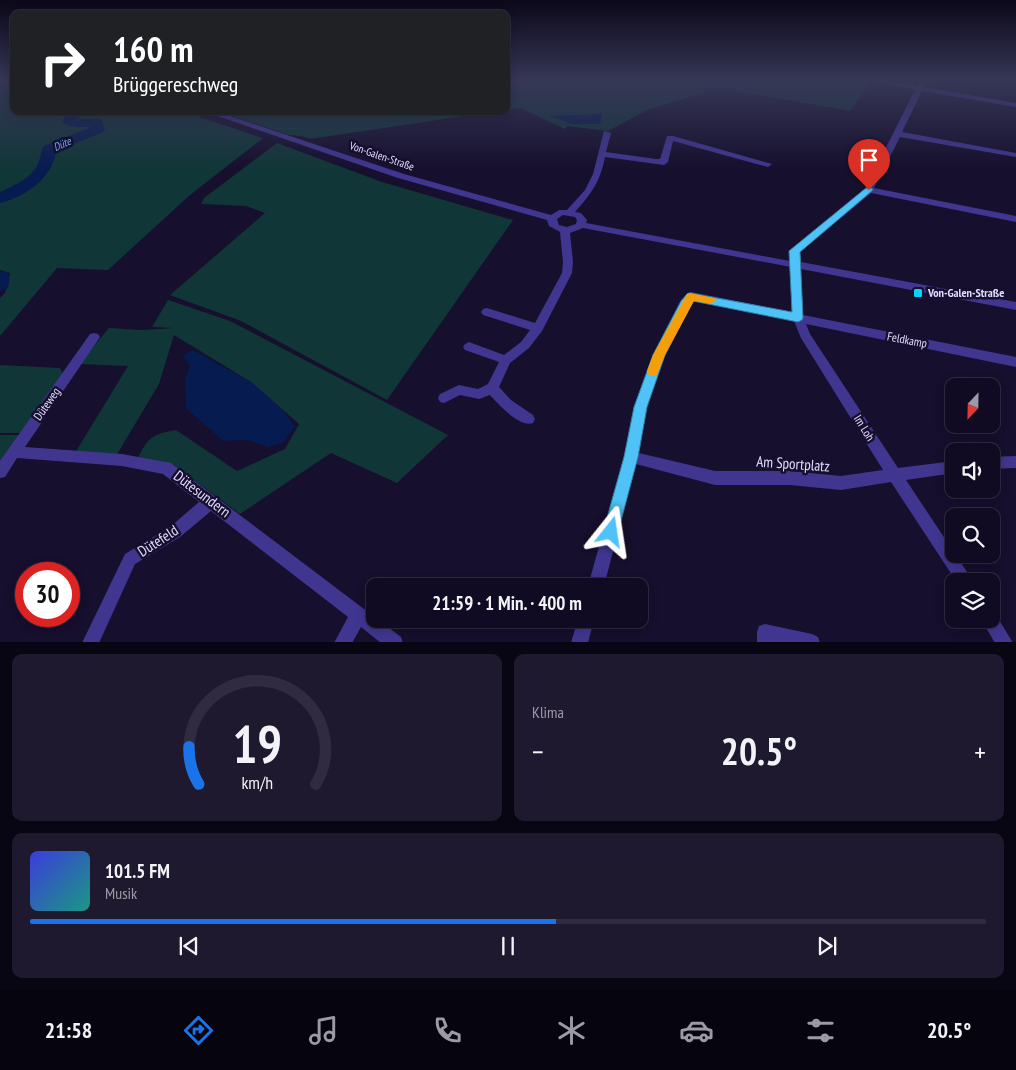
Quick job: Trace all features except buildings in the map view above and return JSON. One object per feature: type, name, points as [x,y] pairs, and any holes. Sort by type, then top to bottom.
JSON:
[{"type":"street","points":[[794,264],[794,251],[869,190],[908,110]]},
{"type":"street","name":"Von-Galen-Straße","points":[[219,115],[401,176],[552,218]]},
{"type":"street","points":[[570,212],[589,191],[597,174],[607,133]]},
{"type":"street","points":[[897,134],[1016,155]]},
{"type":"street","points":[[601,155],[611,154],[651,163],[664,162],[670,138],[768,164]]},
{"type":"street","points":[[869,190],[1016,219]]},
{"type":"street","points":[[582,225],[582,220],[578,215],[570,212],[562,212],[552,218],[552,224],[564,231],[572,231],[582,225],[1016,306]]},
{"type":"street","points":[[444,398],[459,390],[479,394],[492,388],[506,360],[525,345],[538,328],[567,273],[568,262],[564,231]]},
{"type":"street","name":"Im Loh","points":[[794,264],[798,318],[805,335],[894,475],[960,573]]},
{"type":"street","name":"Feldkamp","points":[[631,457],[640,407],[659,355],[690,296],[1016,362]]},
{"type":"street","points":[[487,312],[538,328]]},
{"type":"street","name":"Düteweg","points":[[0,472],[94,337]]},
{"type":"street","points":[[469,347],[506,360]]},
{"type":"street","points":[[492,388],[506,404],[528,418]]},
{"type":"street","name":"Dütesundern","points":[[14,452],[122,460],[166,468],[395,642]]},
{"type":"street","points":[[598,578],[631,457]]},
{"type":"street","name":"Am Sportplatz","points":[[631,457],[715,478],[790,478],[841,483],[945,468]]},
{"type":"street","points":[[1000,463],[1016,462]]},
{"type":"street","name":"Dütefeld","points":[[90,642],[130,559],[175,532],[211,501]]},
{"type":"street","points":[[342,642],[359,615]]},
{"type":"street","points":[[579,642],[583,628]]},
{"type":"street","points":[[995,628],[1005,642]]},
{"type":"street","points":[[766,642],[765,632],[812,642]]},
{"type":"green space","points":[[0,110],[10,110],[10,115],[69,115],[63,123],[72,126],[91,125],[93,128],[44,149],[37,167],[29,178],[24,183],[0,195]]},
{"type":"green space","points":[[524,110],[647,110],[608,131],[567,126],[565,129]]},
{"type":"green space","points":[[78,115],[194,115],[263,138],[190,195],[108,270],[57,268],[0,336],[0,298],[5,293],[10,273],[0,270],[0,201],[27,188],[44,176],[54,159],[55,149],[102,130],[100,120],[73,120]]},
{"type":"green space","points":[[229,115],[471,115],[310,139],[289,135]]},
{"type":"green space","points":[[277,143],[382,182],[513,220],[387,400],[241,321],[170,295],[265,213],[246,206],[201,204],[204,198]]},
{"type":"green space","points":[[168,300],[230,321],[448,435],[397,483],[331,453],[240,514],[174,465],[138,458],[145,445],[157,435],[176,430],[237,471],[285,449],[299,424],[251,382],[174,335],[159,384],[116,456],[75,453],[128,366],[79,364],[109,328],[142,330],[174,328],[152,327]]},
{"type":"green space","points":[[0,365],[60,368],[63,374],[21,433],[0,433]]},
{"type":"green space","points":[[0,435],[20,435],[0,464]]},
{"type":"water","points":[[602,114],[600,124],[572,124],[549,116]]},
{"type":"water","points":[[193,350],[251,382],[281,408],[295,426],[283,443],[268,447],[248,440],[223,441],[186,408],[185,379],[190,365],[182,356]]},
{"type":"waterway","name":"Düte","points":[[0,198],[25,185],[39,174],[48,159],[49,149],[98,129],[96,122],[77,123],[69,121],[73,115]]},
{"type":"waterway","name":"Düte","points":[[0,277],[0,284]]},
{"type":"slow traffic","points":[[653,371],[659,355],[690,296],[711,300]]},
{"type":"place","name":"Von-Galen-Straße","points":[[918,293]]},
{"type":"route","points":[[611,532],[631,457],[640,407],[659,355],[690,296],[798,318],[794,251],[869,190]]}]
